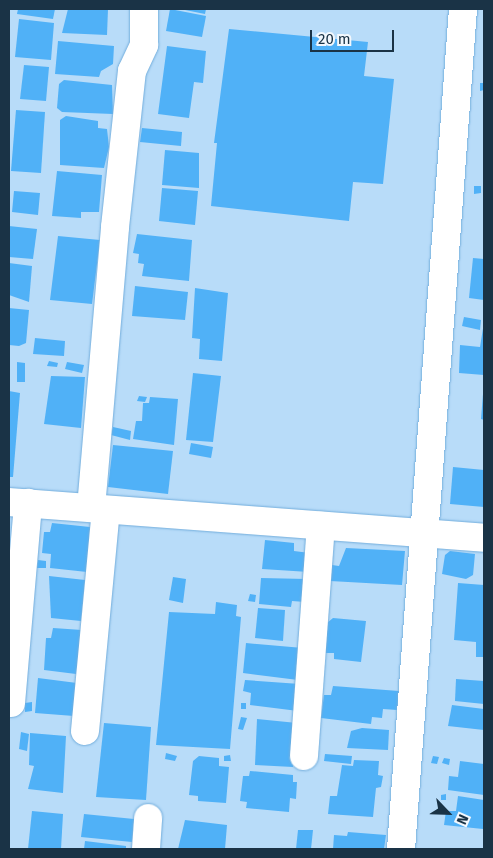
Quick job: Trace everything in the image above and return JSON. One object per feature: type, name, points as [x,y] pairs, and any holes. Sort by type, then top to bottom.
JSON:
[{"type":"street","points":[[85,731],[115,227],[132,71],[144,45],[144,9]]},
{"type":"street","points":[[401,849],[464,9]]},
{"type":"street","points":[[11,703],[19,503],[484,538]]},
{"type":"street","points":[[304,756],[321,526]]},
{"type":"street","points":[[146,849],[148,818]]},
{"type":"building","points":[[18,9],[55,9],[53,19],[17,14]]},
{"type":"building","points":[[68,9],[108,9],[107,35],[62,33]]},
{"type":"building","points":[[170,9],[206,16],[202,37],[166,31]]},
{"type":"building","points":[[180,9],[206,9],[205,14]]},
{"type":"building","points":[[19,19],[54,23],[51,60],[15,57]]},
{"type":"building","points":[[229,29],[368,42],[364,76],[394,79],[383,184],[353,182],[349,221],[211,206],[217,143],[214,143]]},
{"type":"building","points":[[58,41],[114,46],[113,64],[101,71],[99,77],[55,74]]},
{"type":"building","points":[[167,46],[206,51],[203,83],[194,82],[189,118],[158,114]]},
{"type":"building","points":[[24,65],[49,67],[46,101],[20,99]]},
{"type":"building","points":[[64,80],[112,85],[113,114],[62,112],[57,108],[59,84]]},
{"type":"building","points":[[480,83],[484,83],[484,90],[480,91]]},
{"type":"building","points":[[16,110],[45,112],[41,173],[11,171]]},
{"type":"building","points":[[66,116],[98,121],[98,128],[107,129],[109,147],[104,168],[60,165],[60,120]]},
{"type":"building","points":[[142,128],[182,132],[181,146],[140,142]]},
{"type":"building","points":[[165,150],[199,153],[199,188],[162,185]]},
{"type":"building","points":[[57,171],[102,175],[99,212],[81,212],[81,218],[52,216]]},
{"type":"building","points":[[474,186],[481,186],[481,193],[474,194]]},
{"type":"building","points":[[162,188],[198,191],[195,225],[159,221]]},
{"type":"building","points":[[14,191],[40,193],[38,215],[12,212]]},
{"type":"building","points":[[9,226],[37,229],[33,259],[9,257]]},
{"type":"building","points":[[137,234],[192,240],[189,281],[142,276],[144,264],[138,263],[139,254],[133,253]]},
{"type":"building","points":[[58,236],[100,240],[92,304],[50,300]]},
{"type":"building","points":[[473,258],[484,259],[484,300],[469,298]]},
{"type":"building","points":[[9,263],[32,266],[29,302],[9,295]]},
{"type":"building","points":[[135,286],[188,292],[185,320],[132,316]]},
{"type":"building","points":[[195,288],[228,293],[222,361],[199,359],[200,339],[192,338]]},
{"type":"building","points":[[9,308],[29,310],[26,343],[19,346],[9,345]]},
{"type":"building","points":[[464,317],[481,320],[480,330],[462,326]]},
{"type":"building","points":[[484,322],[484,375],[459,373],[460,345],[480,347]]},
{"type":"building","points":[[35,338],[65,341],[64,356],[33,354]]},
{"type":"building","points":[[49,361],[58,363],[57,367],[47,366]]},
{"type":"building","points":[[17,362],[25,363],[25,382],[17,382]]},
{"type":"building","points":[[67,362],[84,365],[82,373],[65,369]]},
{"type":"building","points":[[193,373],[221,376],[213,442],[186,440]]},
{"type":"building","points":[[51,376],[85,377],[81,428],[44,424]]},
{"type":"building","points":[[9,391],[20,393],[13,477],[9,477]]},
{"type":"building","points":[[484,394],[484,420],[481,419]]},
{"type":"building","points":[[139,396],[147,397],[145,402],[137,401]]},
{"type":"building","points":[[150,397],[178,399],[174,445],[133,439],[136,421],[142,421],[143,403],[149,403]]},
{"type":"building","points":[[113,427],[131,431],[130,440],[111,435]]},
{"type":"building","points":[[191,443],[213,447],[211,458],[189,454]]},
{"type":"building","points":[[113,445],[173,451],[168,494],[108,487]]},
{"type":"building","points":[[453,467],[484,470],[484,507],[450,504]]},
{"type":"building","points":[[52,523],[90,527],[87,572],[50,568],[51,554],[42,553],[44,532],[50,532]]},
{"type":"building","points":[[265,540],[294,543],[294,551],[310,553],[309,572],[262,569]]},
{"type":"building","points":[[346,548],[405,551],[402,585],[330,581],[332,565],[339,566]]},
{"type":"building","points":[[450,551],[475,554],[473,575],[466,579],[442,574],[445,555]]},
{"type":"building","points":[[38,560],[46,561],[46,568],[37,568]]},
{"type":"building","points":[[49,576],[85,580],[81,621],[51,618]]},
{"type":"building","points":[[173,577],[186,579],[183,603],[169,600]]},
{"type":"building","points":[[261,578],[307,579],[305,602],[292,601],[291,607],[259,604]]},
{"type":"building","points":[[458,583],[484,585],[484,657],[476,657],[476,642],[454,640]]},
{"type":"building","points":[[250,594],[256,595],[255,602],[248,601]]},
{"type":"building","points":[[216,602],[237,605],[236,616],[241,617],[230,749],[156,745],[169,612],[215,614]]},
{"type":"building","points":[[258,608],[285,610],[283,641],[255,638]]},
{"type":"building","points":[[333,618],[366,621],[361,662],[334,659],[334,653],[325,653],[327,623]]},
{"type":"building","points":[[53,628],[82,630],[76,674],[44,670],[46,638],[51,638]]},
{"type":"building","points":[[246,643],[303,648],[298,680],[243,673]]},
{"type":"building","points":[[38,678],[77,683],[74,716],[35,713]]},
{"type":"building","points":[[456,679],[484,681],[484,704],[455,701]]},
{"type":"building","points":[[245,680],[300,684],[298,711],[250,705],[251,693],[243,691]]},
{"type":"building","points":[[333,686],[399,691],[397,710],[383,709],[382,718],[372,717],[371,724],[321,718],[324,695],[331,695]]},
{"type":"building","points":[[32,702],[32,711],[25,712],[25,703]]},
{"type":"building","points":[[241,703],[246,703],[246,709],[241,709]]},
{"type":"building","points":[[452,705],[484,709],[484,730],[448,726]]},
{"type":"building","points":[[241,717],[247,718],[243,730],[238,729]]},
{"type":"building","points":[[257,719],[297,723],[293,767],[255,765]]},
{"type":"building","points":[[104,723],[151,727],[146,800],[96,797]]},
{"type":"building","points":[[362,728],[389,730],[388,750],[347,748],[351,731]]},
{"type":"building","points":[[21,732],[29,734],[27,751],[19,749]]},
{"type":"building","points":[[30,733],[66,736],[63,793],[28,789],[34,766],[29,765]]},
{"type":"building","points":[[166,753],[177,756],[175,761],[165,759]]},
{"type":"building","points":[[325,754],[352,756],[351,764],[324,761]]},
{"type":"building","points":[[230,755],[231,761],[224,761],[224,756]]},
{"type":"building","points":[[199,756],[219,758],[219,766],[229,767],[226,803],[198,801],[198,796],[189,795],[193,761]]},
{"type":"building","points":[[433,756],[439,757],[437,764],[431,763]]},
{"type":"building","points":[[444,758],[450,759],[449,765],[442,763]]},
{"type":"building","points":[[354,760],[379,761],[378,775],[383,776],[381,787],[376,788],[373,817],[328,814],[330,796],[337,796],[342,765],[353,766]]},
{"type":"building","points":[[460,761],[484,764],[484,795],[448,790],[449,776],[458,777]]},
{"type":"building","points":[[250,771],[293,775],[293,782],[297,782],[296,799],[290,798],[289,812],[246,808],[247,802],[240,801],[243,776],[249,776]]},
{"type":"building","points":[[446,794],[446,800],[441,800],[441,795]]},
{"type":"building","points":[[458,796],[484,800],[483,829],[444,825],[446,811],[456,811]]},
{"type":"building","points":[[32,811],[63,814],[61,849],[28,849]]},
{"type":"building","points":[[84,814],[134,819],[132,842],[81,837]]},
{"type":"building","points":[[185,820],[227,825],[225,849],[178,849]]},
{"type":"building","points":[[298,830],[313,830],[311,849],[296,849]]},
{"type":"building","points":[[348,832],[386,835],[384,849],[333,849],[334,835],[347,836]]},
{"type":"building","points":[[85,841],[126,846],[126,849],[84,849]]}]
